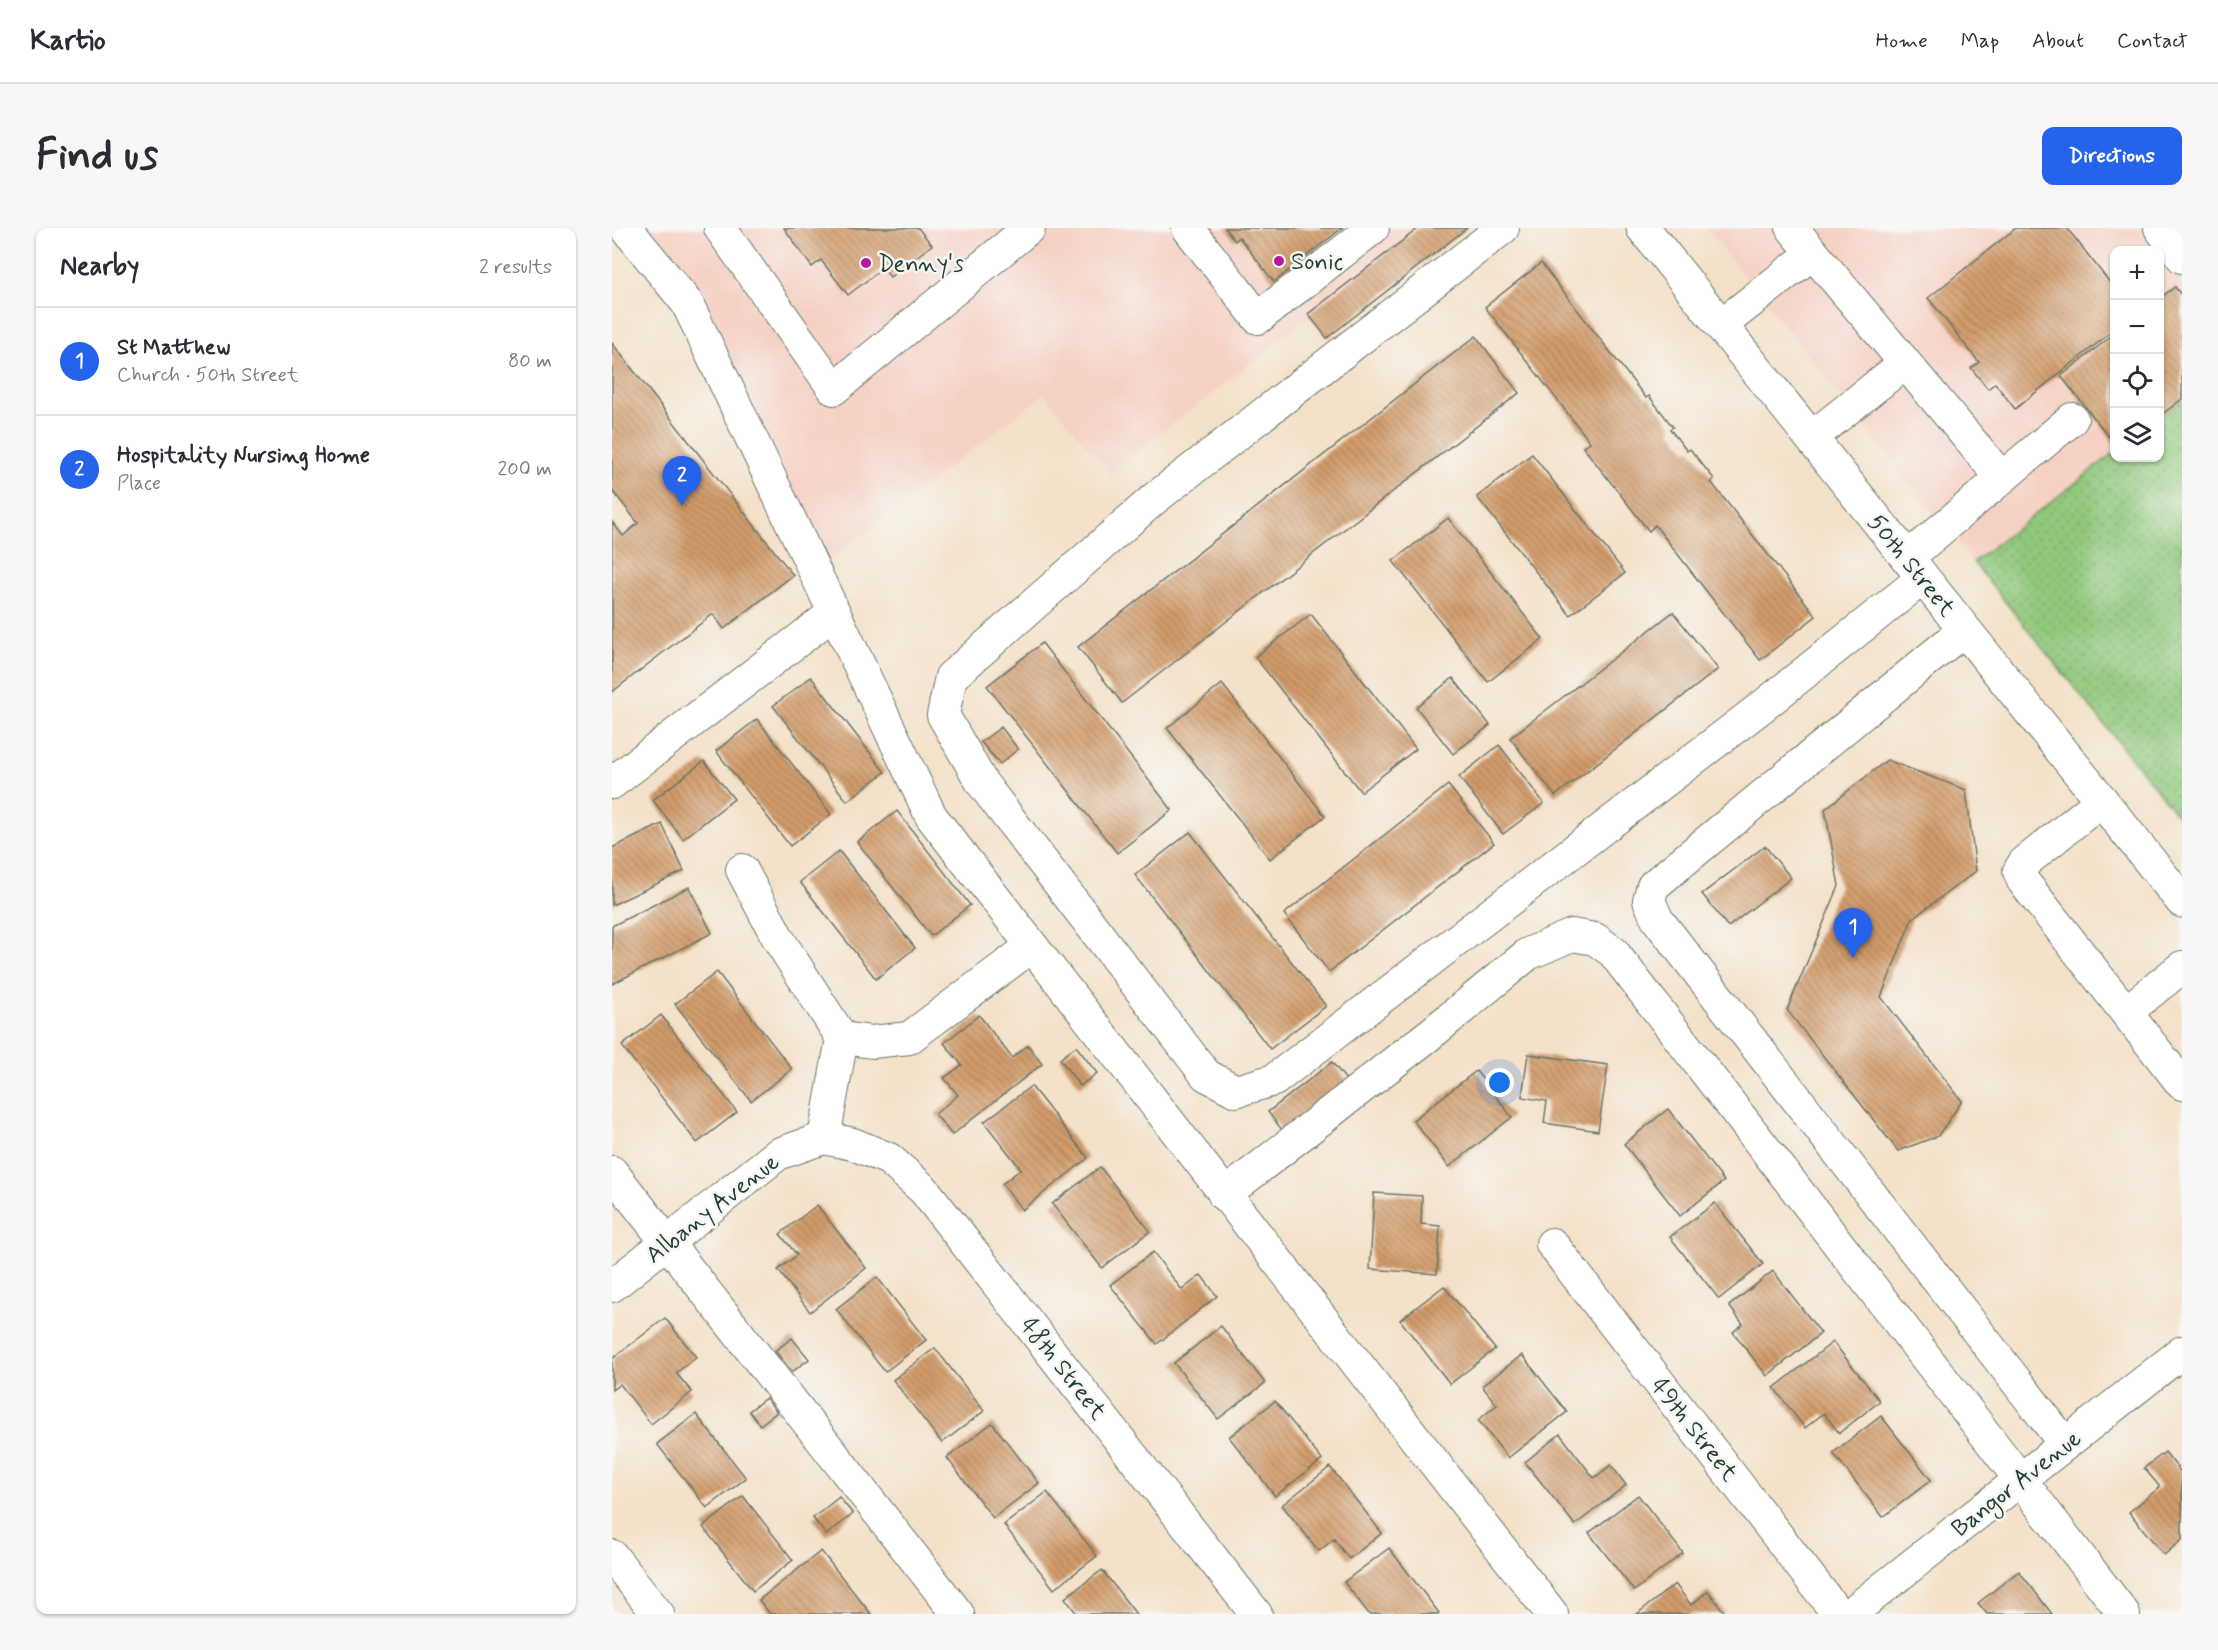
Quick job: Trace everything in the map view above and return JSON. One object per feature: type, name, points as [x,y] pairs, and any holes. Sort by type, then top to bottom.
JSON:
[{"type":"main road","name":"50th Street","points":[[1650,230],[1721,325],[2182,901]]},
{"type":"street","points":[[626,228],[687,303],[931,816],[1552,1614]]},
{"type":"street","points":[[720,228],[834,389],[1015,232]]},
{"type":"street","points":[[1188,228],[1258,318],[1373,228]]},
{"type":"street","points":[[1503,228],[1154,499],[951,677],[943,715],[982,783],[1206,1075],[1236,1091],[1274,1080],[1763,706],[1835,648],[2001,477],[2072,419]]},
{"type":"street","points":[[1792,228],[2001,477]]},
{"type":"street","points":[[2160,228],[2182,257]]},
{"type":"street","points":[[1721,325],[1813,253]]},
{"type":"street","points":[[1811,438],[1905,363]]},
{"type":"street","points":[[612,783],[834,613]]},
{"type":"street","points":[[1964,630],[1653,886],[1649,900],[1657,919],[2065,1444]]},
{"type":"street","points":[[2102,800],[2024,863],[2019,871],[2023,881],[2182,1084]]},
{"type":"street","points":[[742,870],[779,940],[842,1038],[838,1141]]},
{"type":"street","points":[[1224,1195],[1434,1032],[1528,954],[1572,935],[1595,939],[1613,952],[2124,1614]]},
{"type":"street","points":[[842,1038],[872,1042],[909,1038],[1032,946]]},
{"type":"street","points":[[2126,1012],[2182,967]]},
{"type":"street","name":"Albany Avenue","points":[[612,1286],[778,1154],[838,1141]]},
{"type":"street","name":"48th Street","points":[[838,1141],[889,1159],[924,1190],[1256,1614]]},
{"type":"street","points":[[612,1172],[958,1614]]},
{"type":"street","name":"49th Street","points":[[1552,1244],[1838,1614]]},
{"type":"street","name":"Bangor Avenue","points":[[1850,1614],[2182,1352]]},
{"type":"street","points":[[612,1556],[658,1614]]},
{"type":"shaded area","points":[[642,228],[1423,228],[1109,474],[1045,393],[828,562],[708,307]]},
{"type":"shaded area","points":[[1706,228],[2182,228],[2182,400],[2164,415],[2164,246],[2110,246],[2110,456],[1973,562]]},
{"type":"green space","points":[[2182,400],[2182,821],[1973,562],[2110,456],[2110,462],[2164,462],[2164,415]]},
{"type":"building","name":"Denny's","points":[[784,228],[918,228],[932,245],[890,277],[883,268],[848,295],[821,260],[812,267]]},
{"type":"building","name":"Sonic","points":[[1225,228],[1342,228],[1274,282],[1239,237],[1235,241]]},
{"type":"building","points":[[1419,228],[1467,228],[1327,338],[1308,314]]},
{"type":"building","points":[[2016,228],[2067,228],[2110,283],[2110,333],[2015,409],[1995,383],[1988,389],[1971,368],[1979,362],[1928,298]]},
{"type":"building","points":[[1541,263],[1646,398],[1649,396],[1673,427],[1670,429],[1687,451],[1690,449],[1714,479],[1711,482],[1816,616],[1760,660],[1655,525],[1649,531],[1583,447],[1590,442],[1485,307]]},
{"type":"building","points":[[2175,287],[2182,296],[2182,399],[2164,413],[2164,300],[2164,295]]},
{"type":"building","points":[[1476,336],[1519,393],[1122,703],[1078,647]]},
{"type":"building","points":[[2110,337],[2110,438],[2061,376]]},
{"type":"building","points":[[612,343],[793,575],[724,629],[713,614],[612,692],[612,522],[623,536],[638,523],[612,490]]},
{"type":"building","points":[[1532,454],[1625,573],[1570,615],[1477,497]]},
{"type":"building","points":[[1448,518],[1543,639],[1488,682],[1393,561]]},
{"type":"building","points":[[1673,612],[1718,669],[1555,796],[1510,738]]},
{"type":"building","points":[[1311,614],[1416,749],[1361,792],[1255,657]]},
{"type":"building","points":[[1042,643],[1172,810],[1117,853],[987,686]]},
{"type":"building","points":[[811,677],[885,772],[847,801],[773,706]]},
{"type":"building","points":[[1453,678],[1490,725],[1453,754],[1416,707]]},
{"type":"building","points":[[1222,684],[1325,816],[1270,859],[1167,728]]},
{"type":"building","points":[[757,719],[831,814],[790,846],[716,751]]},
{"type":"building","points":[[1001,727],[1018,749],[1000,764],[981,742]]},
{"type":"building","points":[[1499,745],[1544,803],[1503,834],[1459,777]]},
{"type":"building","points":[[1887,760],[1966,790],[1976,871],[1912,919],[1881,997],[1962,1101],[1938,1136],[1898,1151],[1787,1010],[1839,886],[1825,809]]},
{"type":"building","points":[[704,761],[734,799],[683,839],[653,800]]},
{"type":"building","points":[[1448,785],[1494,843],[1329,972],[1284,914]]},
{"type":"building","points":[[897,811],[970,905],[931,936],[857,842]]},
{"type":"building","points":[[662,824],[684,871],[612,905],[612,848]]},
{"type":"building","points":[[1190,832],[1326,1006],[1270,1049],[1135,875]]},
{"type":"building","points":[[1765,846],[1791,878],[1728,927],[1702,894]]},
{"type":"building","points":[[839,851],[915,948],[876,979],[800,882]]},
{"type":"building","points":[[689,887],[712,933],[612,984],[612,926]]},
{"type":"building","points":[[717,972],[792,1069],[751,1101],[675,1004]]},
{"type":"building","points":[[661,1015],[737,1112],[697,1143],[622,1046]]},
{"type":"building","points":[[979,1015],[1012,1058],[1028,1045],[1042,1064],[952,1135],[935,1114],[958,1095],[944,1078],[962,1065],[944,1043]]},
{"type":"building","points":[[1076,1046],[1097,1073],[1080,1086],[1060,1059]]},
{"type":"building","points":[[1528,1054],[1608,1065],[1598,1131],[1544,1123],[1547,1101],[1522,1097]]},
{"type":"building","points":[[1332,1062],[1350,1085],[1286,1135],[1268,1112]]},
{"type":"building","points":[[1476,1071],[1512,1117],[1449,1167],[1413,1120]]},
{"type":"building","points":[[1031,1086],[1088,1158],[1022,1210],[1002,1184],[1021,1169],[984,1122]]},
{"type":"building","points":[[1668,1109],[1724,1181],[1680,1216],[1624,1144]]},
{"type":"building","points":[[1100,1167],[1150,1231],[1102,1268],[1052,1204]]},
{"type":"building","points":[[1374,1193],[1422,1196],[1421,1224],[1440,1226],[1437,1274],[1370,1269]]},
{"type":"building","points":[[1715,1203],[1763,1264],[1719,1299],[1670,1237]]},
{"type":"building","points":[[817,1205],[866,1268],[810,1312],[778,1270],[797,1255],[780,1234]]},
{"type":"building","points":[[1153,1252],[1182,1290],[1201,1275],[1217,1296],[1157,1344],[1110,1285]]},
{"type":"building","points":[[1773,1271],[1821,1333],[1767,1376],[1733,1332],[1743,1324],[1729,1306]]},
{"type":"building","points":[[877,1277],[926,1340],[885,1372],[836,1309]]},
{"type":"building","points":[[1444,1286],[1495,1349],[1450,1384],[1400,1320]]},
{"type":"building","points":[[665,1318],[696,1357],[676,1373],[692,1392],[651,1424],[620,1384],[612,1390],[612,1359]]},
{"type":"building","points":[[1221,1326],[1265,1383],[1218,1419],[1174,1363]]},
{"type":"building","points":[[792,1338],[809,1359],[792,1372],[775,1351]]},
{"type":"building","points":[[1833,1342],[1880,1401],[1839,1433],[1824,1413],[1805,1428],[1774,1388]]},
{"type":"building","points":[[935,1348],[984,1411],[942,1443],[893,1380]]},
{"type":"building","points":[[1522,1355],[1567,1412],[1508,1458],[1478,1420],[1497,1405],[1482,1386]]},
{"type":"building","points":[[766,1398],[777,1412],[760,1425],[749,1411]]},
{"type":"building","points":[[1275,1401],[1322,1460],[1275,1496],[1229,1437]]},
{"type":"building","points":[[696,1414],[746,1478],[707,1508],[657,1444]]},
{"type":"building","points":[[1881,1416],[1931,1480],[1883,1517],[1833,1453]]},
{"type":"building","points":[[992,1423],[1039,1483],[993,1518],[947,1458]]},
{"type":"building","points":[[1560,1434],[1594,1478],[1611,1465],[1626,1485],[1575,1525],[1525,1462]]},
{"type":"building","points":[[2165,1452],[2180,1471],[2182,1470],[2182,1540],[2164,1555],[2129,1512],[2160,1487],[2144,1468]]},
{"type":"building","points":[[1330,1467],[1382,1533],[1349,1559],[1334,1539],[1319,1551],[1282,1505]]},
{"type":"building","points":[[1047,1492],[1097,1556],[1054,1589],[1004,1525]]},
{"type":"building","points":[[1638,1495],[1683,1553],[1634,1591],[1589,1533]]},
{"type":"building","points":[[743,1496],[793,1560],[753,1591],[703,1527]]},
{"type":"building","points":[[839,1497],[853,1514],[826,1535],[813,1518]]},
{"type":"building","points":[[1389,1548],[1438,1614],[1369,1614],[1344,1582]]},
{"type":"building","points":[[821,1551],[871,1614],[770,1614],[759,1600]]},
{"type":"building","points":[[1102,1570],[1136,1614],[1077,1614],[1065,1598]]},
{"type":"building","points":[[2019,1571],[2052,1614],[1987,1614],[1978,1603]]},
{"type":"building","points":[[1675,1584],[1691,1605],[1708,1591],[1726,1614],[1637,1614]]},
{"type":"place","name":"Sonic","points":[[1279,261]]},
{"type":"place","name":"Denny's","points":[[866,263]]},
{"type":"place","name":"Hospitality Nursing Home","points":[[682,506]]},
{"type":"place","name":"St Matthew","points":[[1853,958]]}]
